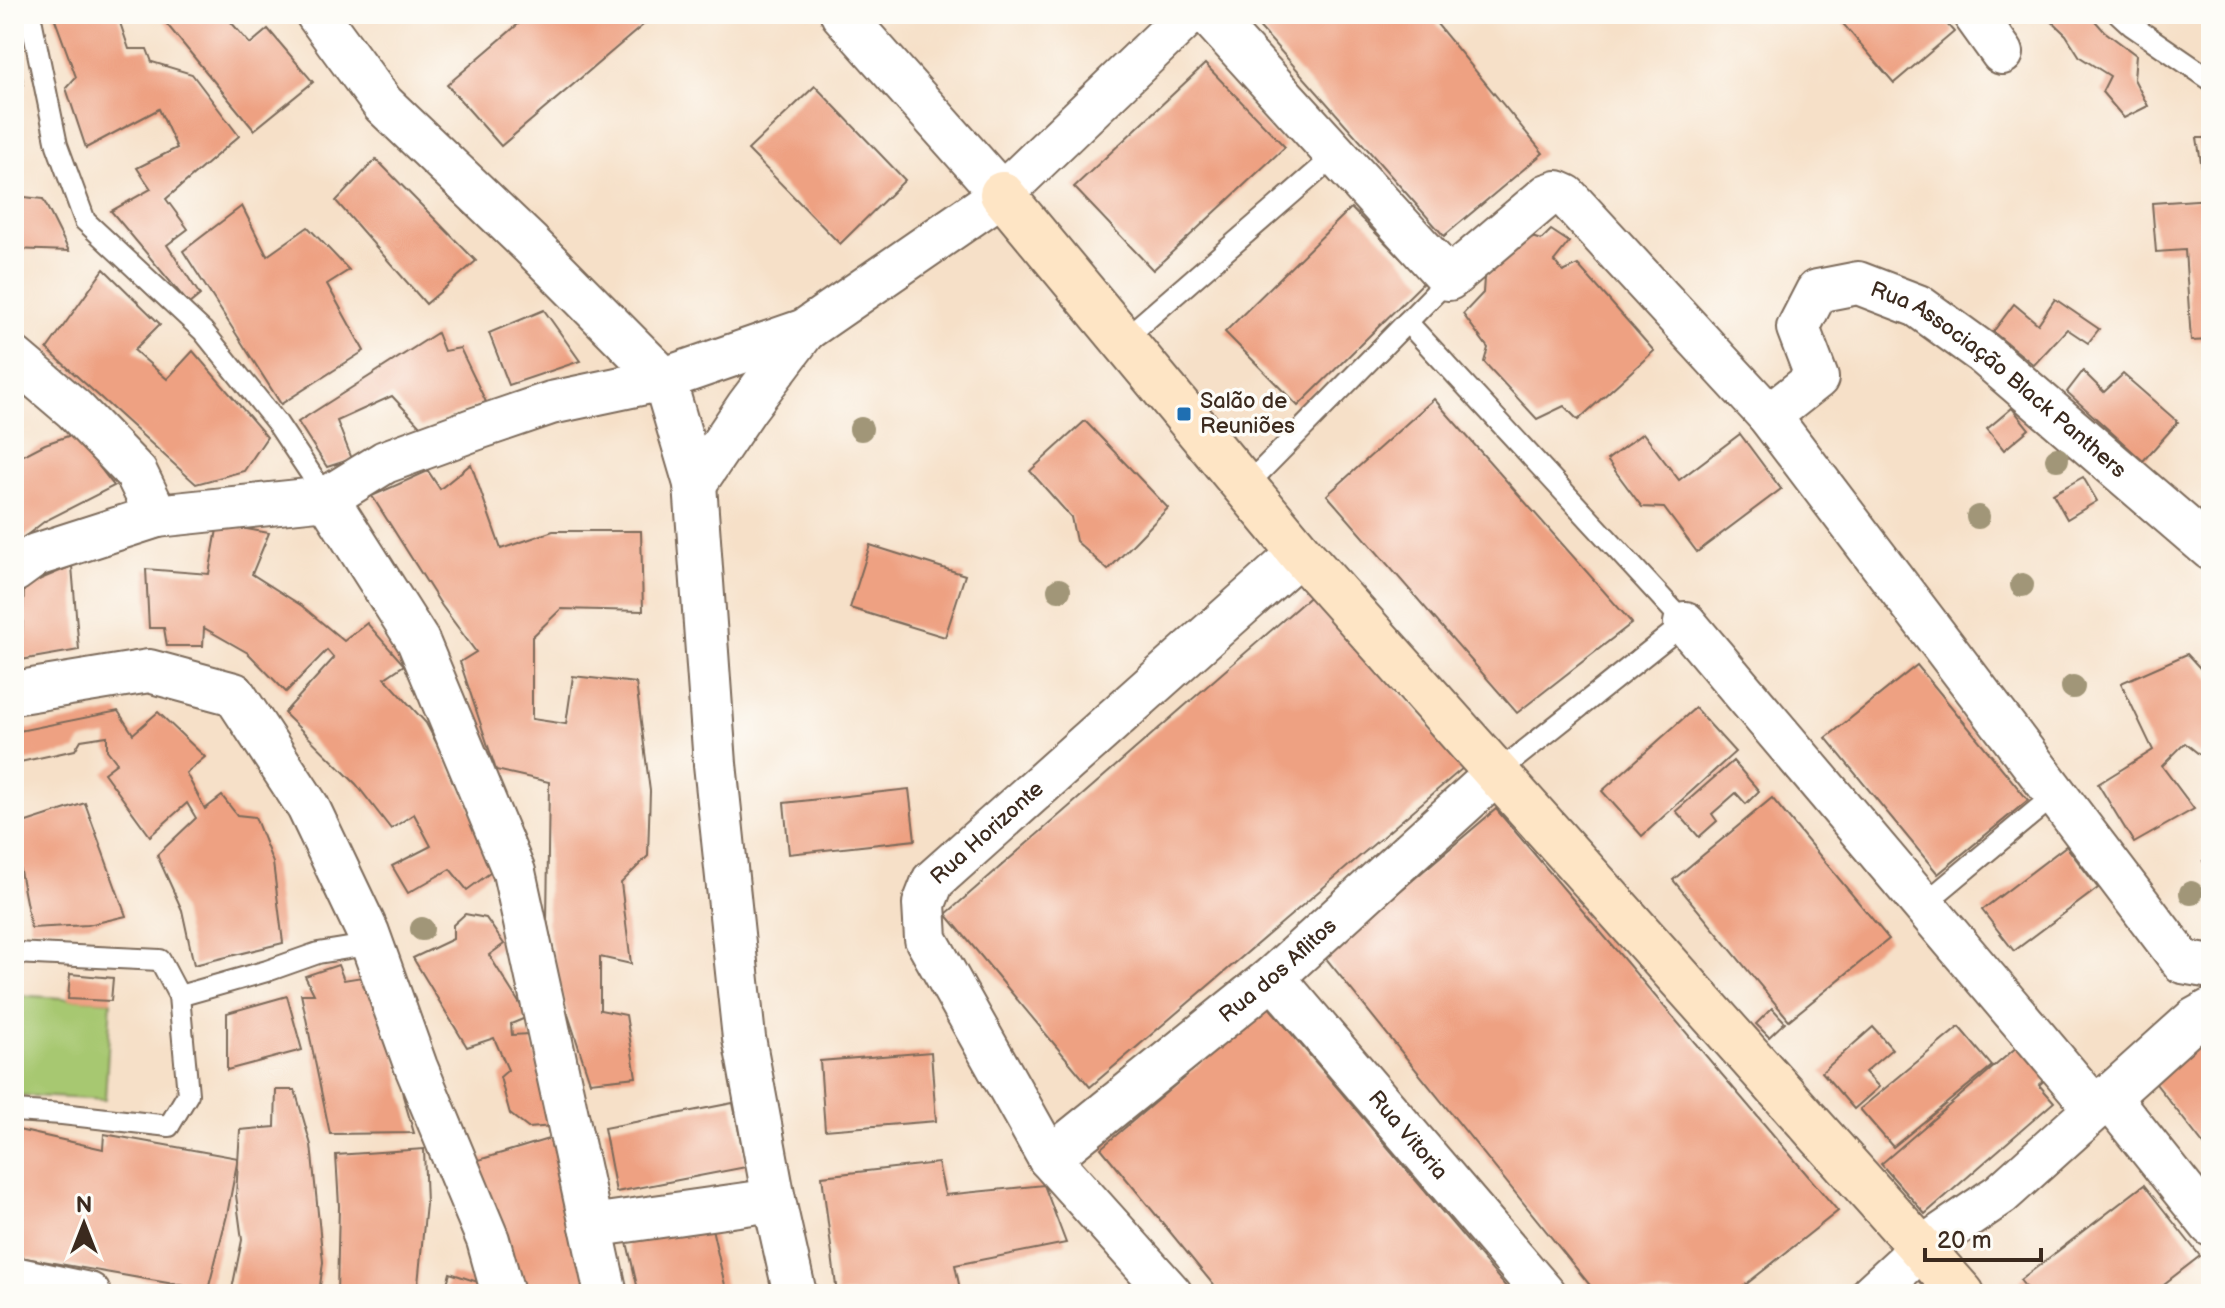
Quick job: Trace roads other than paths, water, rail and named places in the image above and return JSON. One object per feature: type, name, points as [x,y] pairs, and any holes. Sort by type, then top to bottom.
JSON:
[{"type":"street","points":[[317,14],[383,104],[530,244],[664,379],[695,484],[715,764],[744,1038],[795,1294]]},
{"type":"street","points":[[842,14],[1002,194],[1300,553],[1962,1294]]},
{"type":"street","points":[[14,571],[36,555],[157,516],[327,498],[385,462],[475,429],[551,403],[664,379],[805,330],[1002,194],[1189,14]]},
{"type":"street","points":[[1208,14],[1449,279],[1548,195],[1557,192],[1566,196],[1769,416],[2183,962],[2211,967]]},
{"type":"street","points":[[1974,14],[2002,53]]},
{"type":"street","name":"Rua Associação Black Panthers","points":[[1769,416],[1817,378],[1798,328],[1817,291],[1858,283],[1918,306],[1983,353],[2211,549]]},
{"type":"street","points":[[695,484],[747,407],[805,330]]},
{"type":"street","points":[[14,358],[74,409],[136,473],[157,516]]},
{"type":"street","points":[[327,498],[418,641],[514,872],[606,1294]]},
{"type":"street","name":"Rua Horizonte","points":[[1171,1294],[1049,1158],[926,939],[924,904],[933,881],[1300,553]]},
{"type":"street","points":[[1685,623],[1923,905],[2211,1225]]},
{"type":"street","points":[[14,693],[149,671],[234,694],[308,807],[373,944],[416,1067],[488,1240],[503,1294]]},
{"type":"street","name":"Rua dos Aflitos","points":[[1049,1158],[1273,977],[1498,772]]},
{"type":"street","name":"Rua Vitoria","points":[[1273,977],[1544,1294]]},
{"type":"street","points":[[1872,1294],[1922,1248],[2001,1194],[2195,1019],[2211,1010]]},
{"type":"street","points":[[591,1226],[774,1200]]},
{"type":"street","points":[[14,1278],[89,1294]]},
{"type":"lane","points":[[30,14],[57,145],[85,221],[203,331],[277,423],[327,498]]},
{"type":"lane","points":[[2119,14],[2211,80]]},
{"type":"lane","points":[[1123,340],[1336,155]]},
{"type":"lane","points":[[1245,487],[1449,279]]},
{"type":"lane","points":[[1407,322],[1685,623],[1498,772]]},
{"type":"lane","points":[[1923,905],[2056,794]]},
{"type":"lane","points":[[179,996],[318,953],[373,944]]},
{"type":"lane","points":[[14,953],[160,960],[179,996],[188,1094],[169,1126],[14,1111]]},
{"type":"place","name":"Salão de Reuniões","points":[[1184,414]]}]
